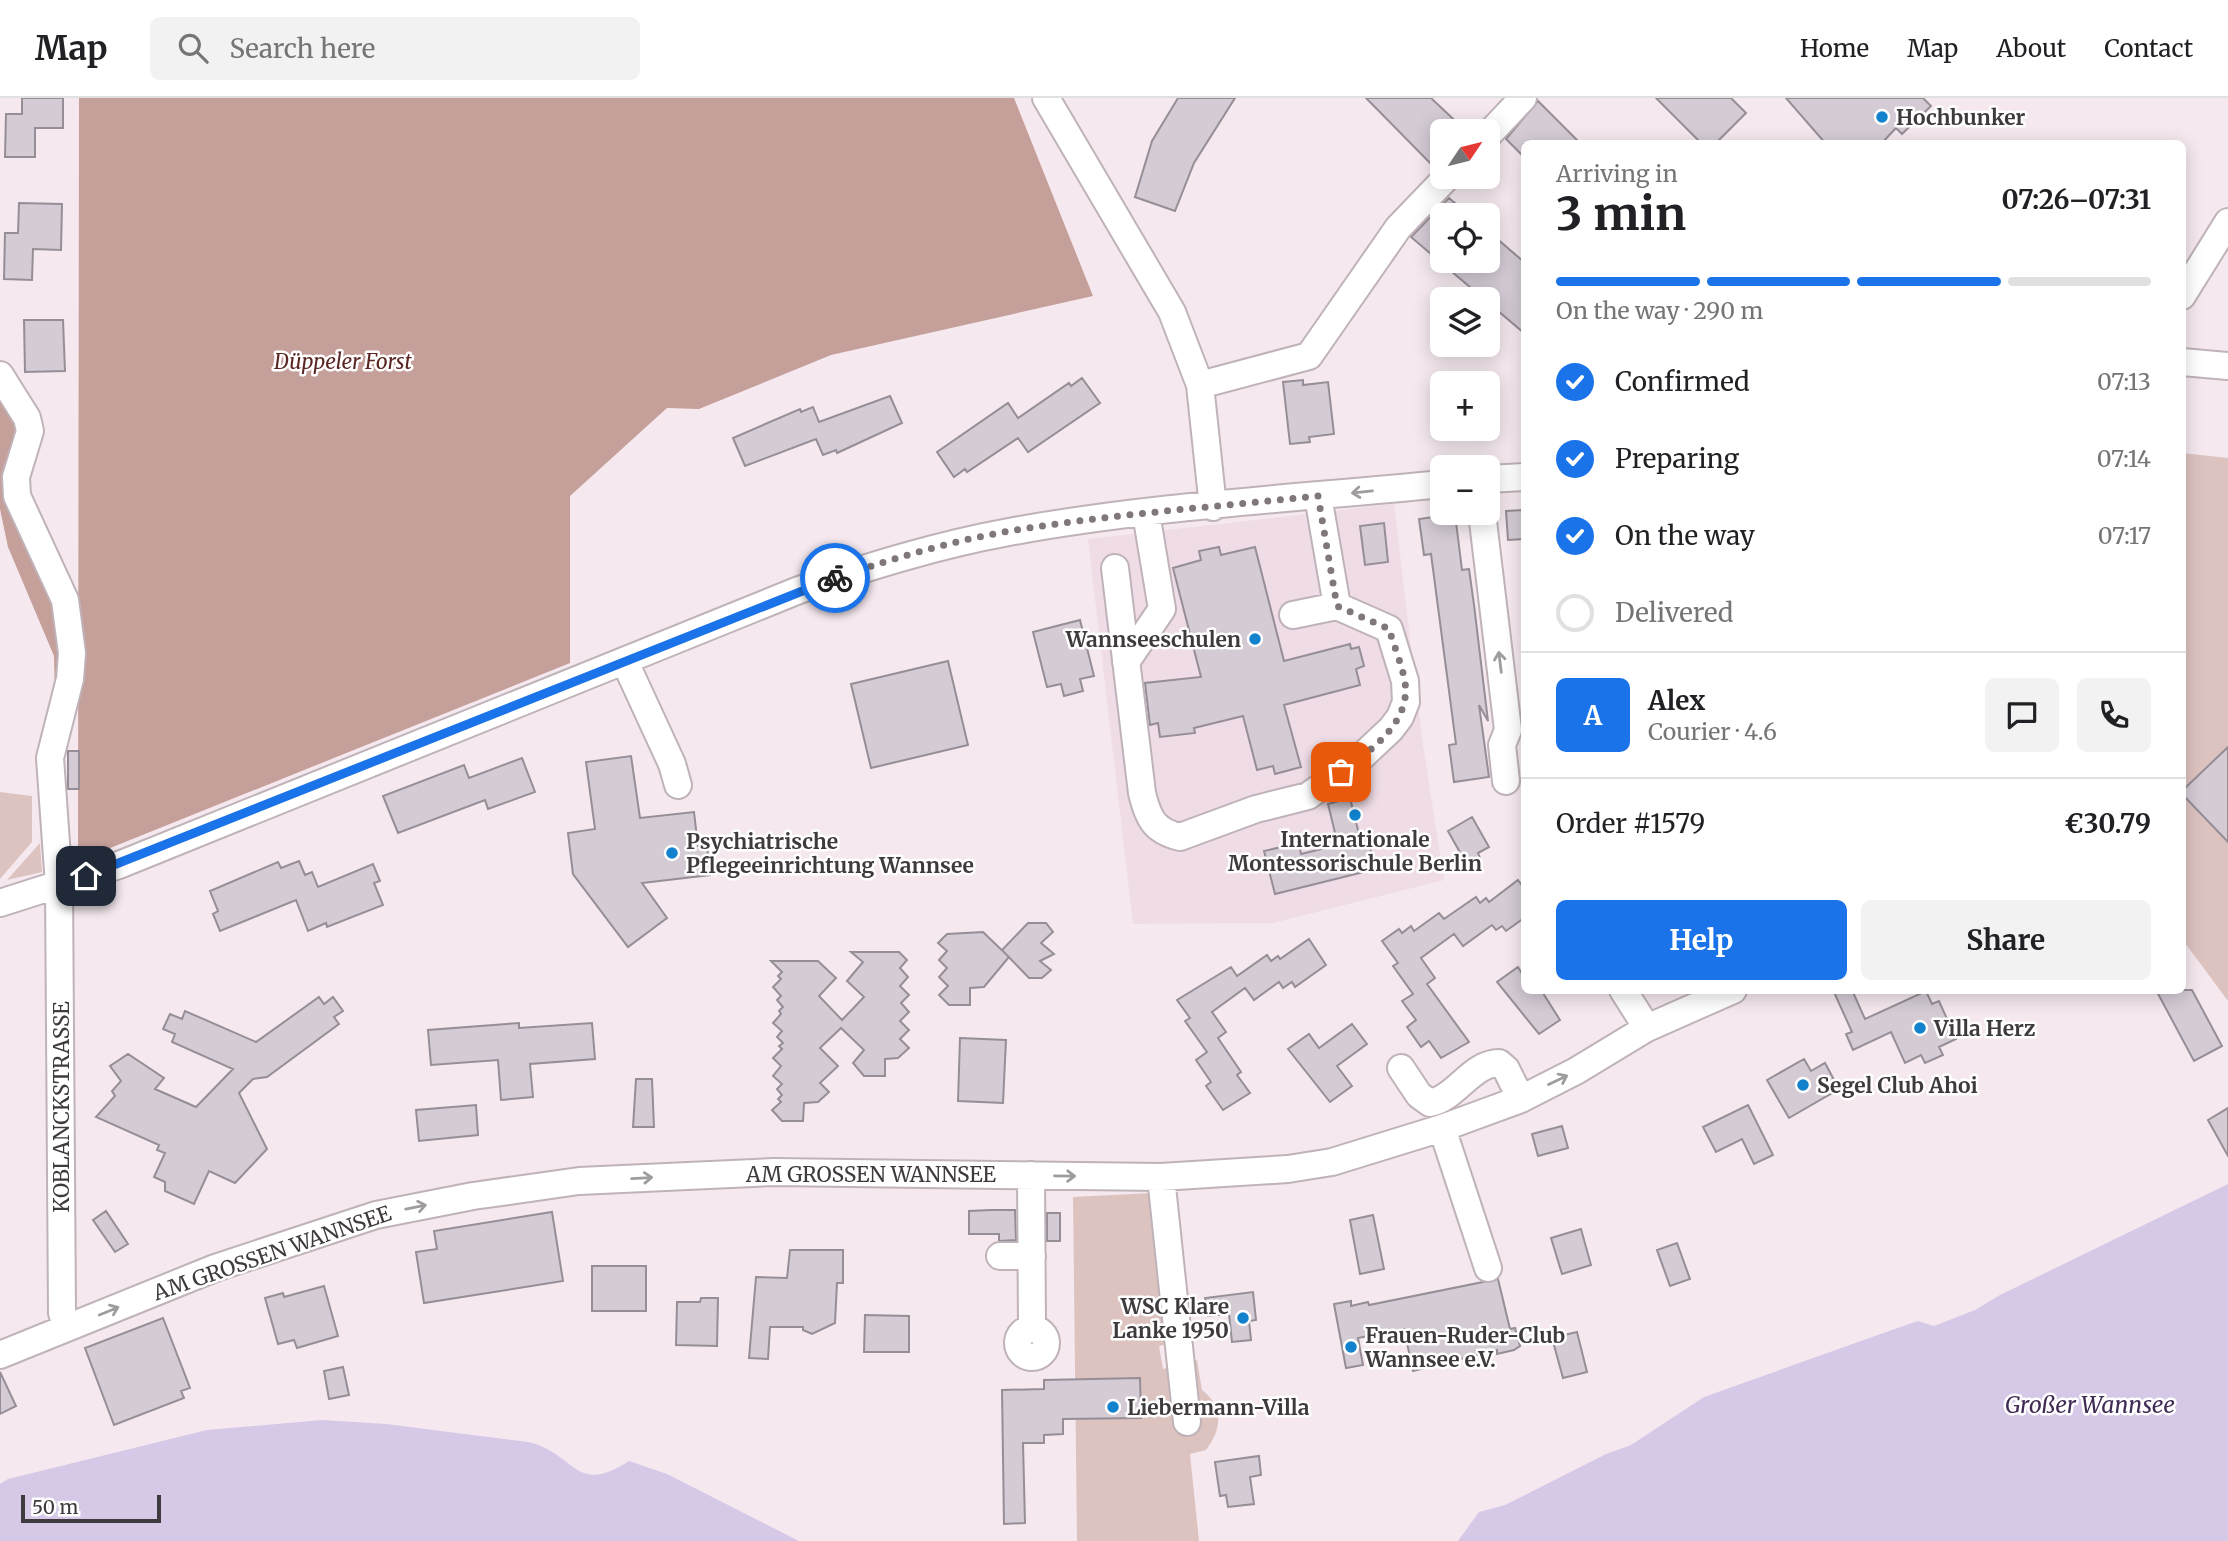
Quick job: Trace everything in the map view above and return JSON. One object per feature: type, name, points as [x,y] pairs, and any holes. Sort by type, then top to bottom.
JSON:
[{"type":"street","points":[[1046,98],[1172,312],[1200,386],[1213,507]]},
{"type":"street","points":[[1500,122],[1523,98]]},
{"type":"street","points":[[1200,386],[1309,356],[1398,228],[1435,189]]},
{"type":"street","points":[[2186,290],[2228,222]]},
{"type":"street","points":[[2186,362],[2228,366]]},
{"type":"street","name":"KOBLANCKSTRASSE","points":[[0,374],[27,418],[30,431],[16,477],[17,496],[57,580],[70,627],[70,680],[50,758],[59,885],[62,1313],[67,1328]]},
{"type":"street","points":[[1500,479],[1521,477]]},
{"type":"street","points":[[0,903],[119,865],[799,590],[901,557],[1008,532],[1146,513],[1430,485]]},
{"type":"street","points":[[1318,496],[1337,606]]},
{"type":"street","points":[[1126,662],[1162,609],[1146,513]]},
{"type":"street","points":[[1484,525],[1516,729],[1502,746],[1506,781]]},
{"type":"street","points":[[1115,568],[1147,814],[1156,827],[1180,837],[1256,809],[1308,796],[1357,761],[1400,717],[1406,702],[1405,681],[1389,629],[1337,606],[1293,615]]},
{"type":"street","points":[[625,662],[672,764],[678,785]]},
{"type":"street","points":[[1626,994],[1647,1028]]},
{"type":"street","name":"AM GROSSEN WANNSEE","points":[[0,1355],[215,1268],[364,1219],[473,1196],[579,1181],[774,1172],[1161,1177],[1288,1169],[1332,1162],[1442,1128],[1521,1099],[1576,1071],[1647,1028],[1724,994]]},
{"type":"street","points":[[1401,1068],[1419,1095],[1430,1103],[1440,1099],[1488,1064],[1499,1063],[1506,1069],[1521,1099]]},
{"type":"street","points":[[1442,1128],[1488,1268]]},
{"type":"street","points":[[1031,1175],[1032,1329]]},
{"type":"street","points":[[1161,1177],[1187,1422]]},
{"type":"street","points":[[1000,1256],[1032,1256]]},
{"type":"shaded area","points":[[2186,453],[2228,458],[2228,1001],[2186,944]]},
{"type":"shaded area","name":"Wannseeschulen","points":[[1394,504],[1422,738],[1444,880],[1273,923],[1133,924],[1088,539]]},
{"type":"shaded area","points":[[0,792],[32,796],[32,842],[0,879]]},
{"type":"shaded area","points":[[40,843],[42,872],[7,880]]},
{"type":"shaded area","points":[[1152,1193],[1168,1344],[1159,1346],[1163,1369],[1197,1360],[1202,1390],[1214,1404],[1218,1418],[1215,1434],[1206,1450],[1190,1454],[1199,1541],[1077,1541],[1073,1197]]},
{"type":"green space","name":"Düppeler Forst","points":[[79,98],[1014,98],[1093,296],[831,355],[699,409],[667,408],[570,496],[570,663],[78,861]]},
{"type":"green space","points":[[0,392],[17,422],[6,473],[52,596],[58,641],[55,697],[54,656],[8,547],[0,509]]},
{"type":"water","name":"Großer Wannsee","points":[[2228,1184],[2228,1541],[1458,1541],[1479,1512],[1505,1505],[1606,1454],[1631,1445],[1704,1397],[1918,1321],[1934,1326],[1975,1310],[2000,1295]]},
{"type":"water","points":[[322,1420],[386,1424],[528,1442],[544,1447],[576,1469],[597,1475],[629,1461],[667,1474],[799,1541],[0,1541],[0,1484],[8,1479],[207,1430]]},
{"type":"building","points":[[22,98],[63,98],[63,128],[35,128],[35,157],[5,157],[6,114],[22,114]]},
{"type":"building","points":[[1178,98],[1235,98],[1194,163],[1175,211],[1135,197],[1152,141]]},
{"type":"building","points":[[1366,98],[1431,98],[1453,119],[1430,119],[1430,163]]},
{"type":"building","points":[[1656,98],[1731,98],[1746,113],[1719,140],[1698,140]]},
{"type":"building","name":"Hochbunker","points":[[1786,98],[1923,98],[1931,106],[1902,134],[1896,128],[1885,140],[1823,140]]},
{"type":"building","points":[[1538,101],[1577,140],[1521,140],[1521,154],[1506,139]]},
{"type":"building","points":[[19,203],[62,204],[61,250],[33,249],[32,280],[4,279],[5,233],[18,233]]},
{"type":"building","points":[[1430,218],[1430,253],[1411,237]]},
{"type":"building","points":[[1500,241],[1521,259],[1521,330],[1500,313],[1500,287],[1470,287],[1453,273],[1500,273]]},
{"type":"building","points":[[24,320],[63,320],[65,371],[25,372]]},
{"type":"building","points":[[1082,378],[1100,403],[1028,452],[1018,438],[967,472],[965,469],[954,477],[937,452],[1008,403],[1018,418],[1069,383],[1071,386]]},
{"type":"building","points":[[1303,380],[1303,385],[1328,382],[1334,434],[1309,437],[1310,442],[1290,444],[1283,382]]},
{"type":"building","points":[[890,396],[902,423],[837,453],[836,450],[823,455],[816,439],[745,466],[733,438],[800,409],[801,412],[813,407],[819,422]]},
{"type":"building","points":[[1521,510],[1521,539],[1508,540],[1506,511]]},
{"type":"building","points":[[1430,517],[1430,525],[1456,525],[1462,570],[1469,569],[1488,721],[1479,705],[1489,777],[1454,782],[1449,745],[1456,744],[1431,554],[1424,555],[1419,519]]},
{"type":"building","points":[[1384,523],[1388,562],[1365,565],[1360,526]]},
{"type":"building","points":[[1219,547],[1221,555],[1255,547],[1284,661],[1350,644],[1351,649],[1359,647],[1364,666],[1356,669],[1360,685],[1284,705],[1301,767],[1275,774],[1273,766],[1257,770],[1243,716],[1194,728],[1195,733],[1160,737],[1158,723],[1150,725],[1145,683],[1201,677],[1173,568],[1201,560],[1199,551]]},
{"type":"building","points":[[1080,620],[1094,676],[1080,679],[1083,691],[1064,696],[1061,684],[1047,687],[1033,632]]},
{"type":"building","points":[[948,661],[968,745],[871,768],[851,684]]},
{"type":"building","points":[[2228,747],[2228,842],[2186,798],[2186,787]]},
{"type":"building","points":[[68,751],[79,751],[79,789],[68,789]]},
{"type":"building","name":"Psychiatrische Pflegeeinrichtung Wannsee","points":[[631,756],[640,818],[694,812],[698,846],[707,845],[710,875],[642,883],[667,918],[628,947],[573,874],[568,833],[595,829],[586,762]]},
{"type":"building","points":[[522,758],[535,792],[488,809],[485,800],[398,833],[383,796],[464,765],[469,778]]},
{"type":"building","points":[[1350,798],[1360,838],[1367,836],[1376,869],[1275,894],[1264,851],[1299,843],[1301,854],[1338,845],[1328,804]]},
{"type":"building","points":[[1472,817],[1489,847],[1478,853],[1480,858],[1467,865],[1448,831]]},
{"type":"building","points":[[299,861],[305,875],[312,872],[318,887],[373,864],[380,881],[374,883],[383,905],[327,927],[326,923],[308,931],[296,900],[220,931],[213,914],[218,911],[210,891],[278,862],[281,868]]},
{"type":"building","points":[[1518,880],[1521,884],[1521,920],[1506,931],[1502,926],[1496,930],[1492,925],[1463,946],[1454,934],[1421,958],[1435,978],[1427,984],[1469,1042],[1441,1058],[1429,1041],[1421,1047],[1407,1027],[1416,1020],[1402,1001],[1413,994],[1393,966],[1398,963],[1382,941],[1399,929],[1402,933],[1411,926],[1414,931],[1439,913],[1444,919],[1476,897],[1480,903],[1486,898],[1489,902]]},
{"type":"building","points":[[1028,923],[1046,923],[1053,932],[1041,943],[1054,954],[1040,961],[1051,970],[1042,978],[1029,978],[1002,950]]},
{"type":"building","points":[[983,932],[1009,957],[984,987],[970,988],[970,1005],[949,1005],[939,995],[948,986],[939,977],[947,968],[939,960],[947,951],[938,943],[947,934]]},
{"type":"building","points":[[1309,939],[1326,965],[1295,987],[1292,982],[1283,988],[1279,982],[1254,1000],[1245,988],[1212,1012],[1226,1032],[1218,1038],[1241,1072],[1237,1075],[1250,1093],[1223,1110],[1206,1086],[1211,1082],[1196,1060],[1207,1052],[1185,1021],[1190,1018],[1177,1000],[1231,967],[1237,976],[1267,955],[1271,961],[1278,956],[1280,959]]},
{"type":"building","points":[[851,952],[899,952],[907,960],[900,968],[908,977],[900,986],[909,995],[901,1003],[909,1012],[900,1021],[909,1030],[900,1039],[909,1048],[898,1058],[885,1059],[885,1076],[864,1076],[853,1063],[864,1050],[841,1028],[820,1048],[838,1066],[820,1083],[829,1092],[818,1102],[804,1103],[803,1121],[782,1121],[772,1110],[781,1102],[778,1099],[782,1095],[777,1089],[782,1084],[773,1076],[781,1066],[773,1058],[782,1049],[779,1046],[783,1043],[777,1037],[782,1031],[773,1023],[783,1007],[777,1000],[781,996],[773,987],[781,979],[778,976],[782,972],[771,961],[818,961],[836,978],[819,996],[842,1020],[864,997],[847,981],[863,962]]},
{"type":"building","points":[[1518,967],[1521,972],[1521,994],[1544,994],[1560,1020],[1539,1034],[1497,982]]},
{"type":"building","points":[[2186,990],[2192,990],[2222,1046],[2194,1061],[2158,994],[2186,994]]},
{"type":"building","name":"Villa Herz","points":[[1835,994],[1854,994],[1865,1019],[1919,994],[1927,994],[1932,1004],[1939,1001],[1956,1039],[1939,1047],[1943,1055],[1925,1063],[1921,1055],[1905,1063],[1891,1032],[1853,1050],[1846,1034],[1852,1032]]},
{"type":"building","points":[[319,997],[324,1004],[333,997],[343,1011],[334,1017],[339,1024],[267,1077],[253,1079],[239,1093],[267,1149],[235,1183],[209,1171],[194,1204],[165,1191],[165,1182],[154,1177],[165,1153],[157,1150],[159,1145],[96,1117],[115,1096],[112,1091],[121,1081],[110,1066],[128,1054],[164,1078],[155,1089],[196,1107],[233,1069],[172,1042],[175,1034],[163,1029],[170,1014],[182,1019],[185,1011],[256,1042]]},
{"type":"building","points":[[519,1023],[519,1028],[592,1023],[595,1059],[530,1064],[533,1097],[501,1100],[498,1060],[431,1065],[428,1030]]},
{"type":"building","points":[[1352,1024],[1367,1044],[1337,1066],[1352,1086],[1330,1102],[1288,1049],[1309,1034],[1319,1048]]},
{"type":"building","points":[[960,1038],[1006,1040],[1003,1103],[958,1101]]},
{"type":"building","name":"Segel Club Ahoi","points":[[1804,1059],[1811,1071],[1825,1063],[1839,1089],[1789,1118],[1767,1080]]},
{"type":"building","points":[[636,1079],[652,1079],[654,1127],[633,1127]]},
{"type":"building","points":[[476,1105],[478,1135],[419,1141],[416,1110]]},
{"type":"building","points":[[1748,1105],[1773,1155],[1754,1164],[1742,1139],[1716,1152],[1703,1127]]},
{"type":"building","points":[[2228,1108],[2228,1156],[2208,1120]]},
{"type":"building","points":[[1562,1126],[1568,1148],[1538,1156],[1532,1134]]},
{"type":"building","points":[[1015,1210],[1016,1240],[999,1241],[999,1234],[969,1234],[969,1211]]},
{"type":"building","points":[[106,1211],[128,1244],[115,1252],[93,1220]]},
{"type":"building","points":[[552,1212],[563,1281],[424,1303],[416,1252],[437,1249],[434,1231]]},
{"type":"building","points":[[1047,1213],[1060,1213],[1060,1241],[1047,1241]]},
{"type":"building","points":[[1373,1215],[1384,1269],[1360,1274],[1350,1220]]},
{"type":"building","points":[[1581,1229],[1591,1265],[1562,1274],[1551,1238]]},
{"type":"building","points":[[1677,1243],[1690,1279],[1670,1286],[1657,1250]]},
{"type":"building","points":[[790,1250],[843,1250],[843,1283],[837,1283],[835,1323],[812,1334],[803,1330],[803,1327],[770,1327],[768,1359],[749,1358],[756,1277],[787,1278]]},
{"type":"building","points":[[592,1266],[646,1266],[646,1311],[592,1311]]},
{"type":"building","points":[[1498,1279],[1510,1329],[1515,1328],[1520,1346],[1514,1350],[1497,1354],[1497,1350],[1413,1371],[1404,1329],[1358,1338],[1363,1365],[1346,1368],[1334,1304],[1351,1301],[1351,1306],[1368,1302],[1369,1305]]},
{"type":"building","points":[[324,1286],[338,1336],[297,1348],[294,1340],[278,1344],[265,1298],[283,1293],[284,1297]]},
{"type":"building","name":"WSC Klare Lanke 1950","points":[[1253,1292],[1256,1320],[1249,1321],[1251,1340],[1232,1342],[1229,1314],[1208,1316],[1205,1298]]},
{"type":"building","points":[[701,1298],[718,1298],[717,1346],[676,1345],[677,1302],[700,1302]]},
{"type":"building","points":[[865,1315],[909,1316],[909,1352],[864,1352]]},
{"type":"building","points":[[163,1318],[190,1388],[181,1391],[184,1398],[114,1425],[85,1348]]},
{"type":"building","points":[[1577,1332],[1587,1372],[1563,1378],[1552,1338]]},
{"type":"building","points":[[343,1367],[349,1395],[329,1399],[324,1371]]},
{"type":"building","points":[[0,1372],[16,1406],[0,1414]]},
{"type":"building","points":[[1140,1378],[1141,1418],[1063,1419],[1063,1434],[1044,1435],[1044,1443],[1023,1443],[1025,1523],[1004,1524],[1002,1390],[1044,1389],[1044,1380]]},
{"type":"building","points":[[1259,1456],[1261,1475],[1250,1477],[1254,1504],[1228,1507],[1226,1495],[1220,1496],[1215,1462]]},
{"type":"way so far","points":[[835,578],[901,557],[1008,532],[1121,516],[1318,496],[1337,606],[1389,629],[1405,681],[1406,702],[1400,717],[1357,761],[1341,772]]},
{"type":"place","name":"Hochbunker","points":[[1882,117]]},
{"type":"place","name":"Wannseeschulen","points":[[1255,639]]},
{"type":"place","name":"Internationale Montessorischule Berlin","points":[[1355,815]]},
{"type":"place","name":"Psychiatrische Pflegeeinrichtung Wannsee","points":[[672,853]]},
{"type":"place","name":"Villa Herz","points":[[1920,1028]]},
{"type":"place","name":"Segel Club Ahoi","points":[[1803,1085]]},
{"type":"place","name":"WSC Klare Lanke 1950","points":[[1243,1318]]},
{"type":"place","name":"Frauen-Ruder-Club Wannsee e.V.","points":[[1351,1347]]},
{"type":"place","name":"Liebermann-Villa","points":[[1113,1407]]},
{"type":"route","points":[[86,876],[347,774],[799,590],[835,578]]}]
